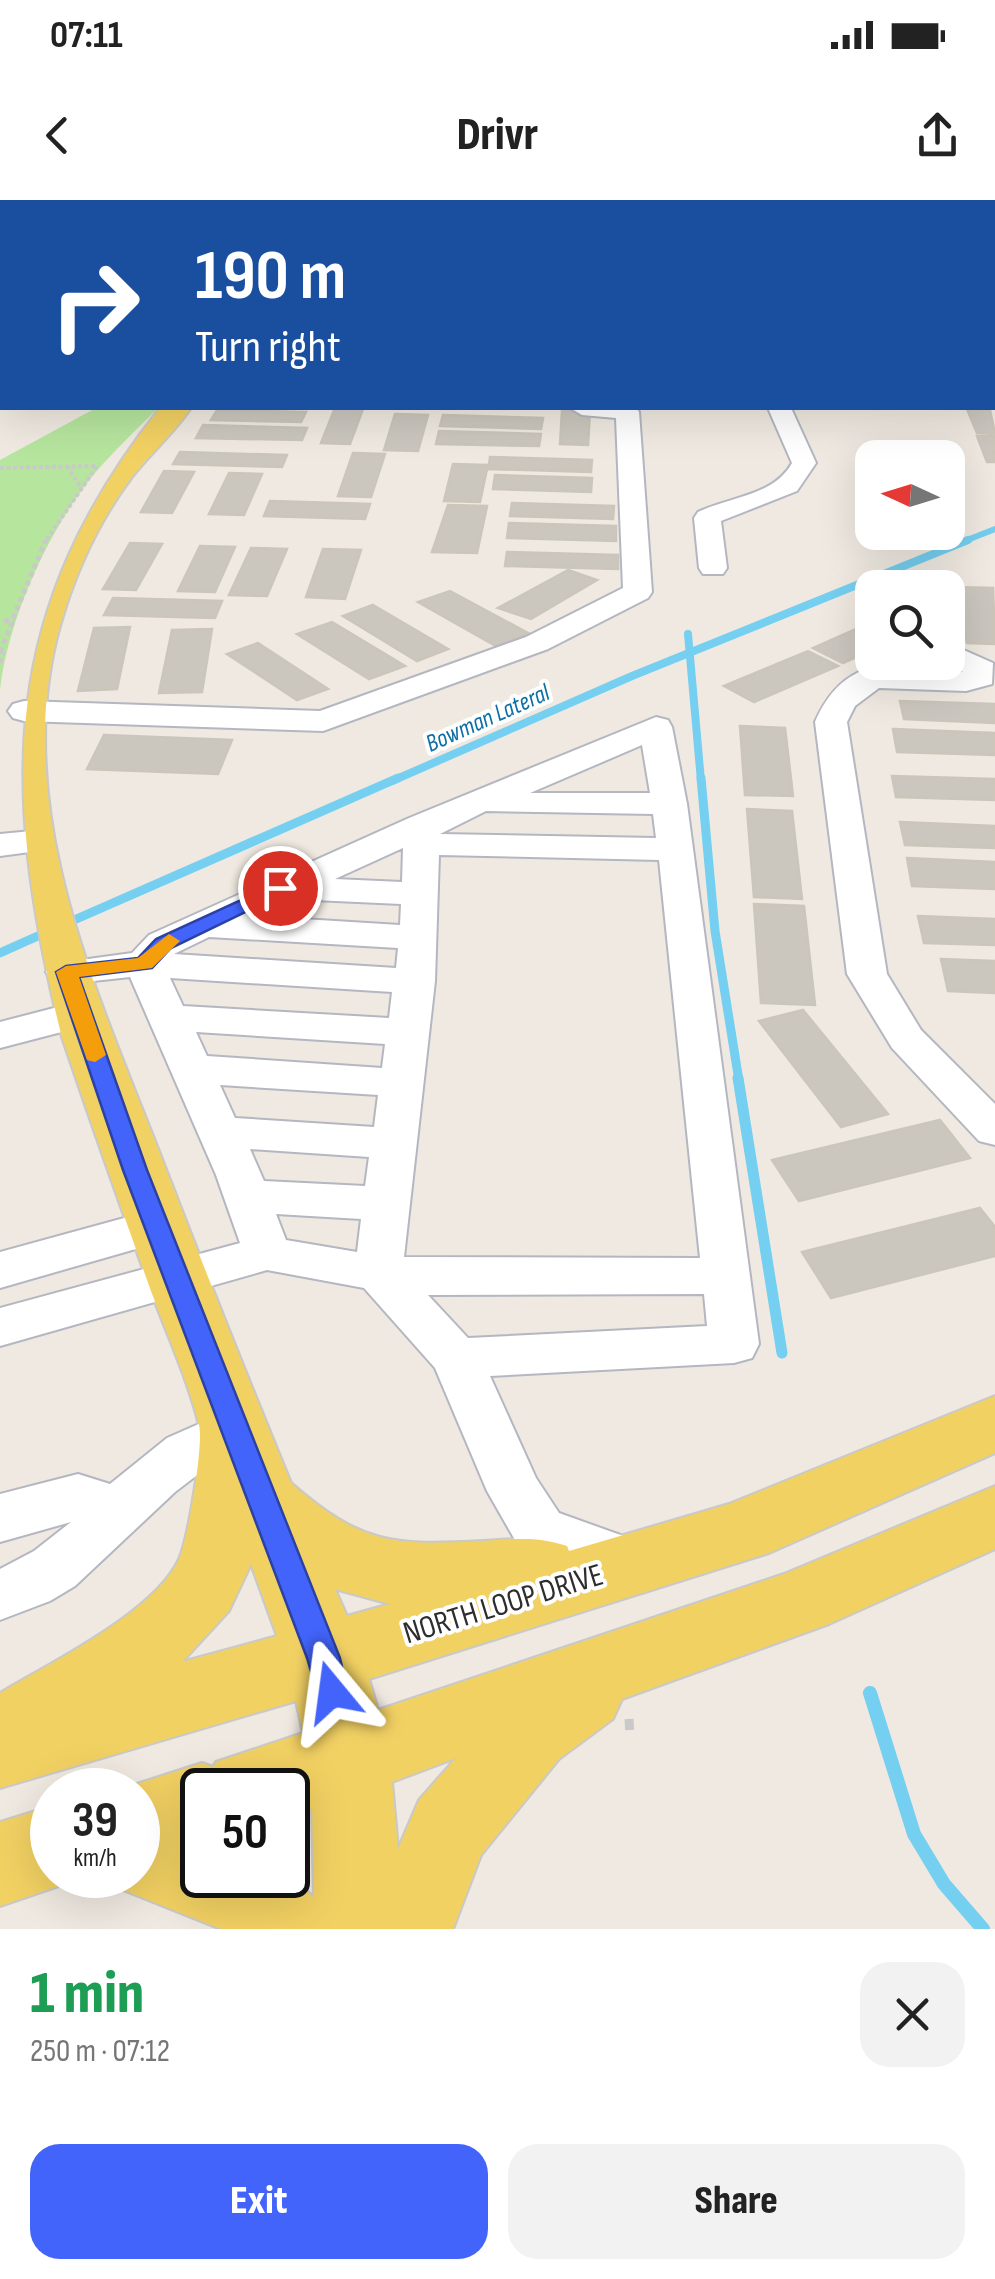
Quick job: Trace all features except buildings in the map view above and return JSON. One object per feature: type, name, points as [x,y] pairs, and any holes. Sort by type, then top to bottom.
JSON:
[{"type":"main road","points":[[174,410],[116,474],[67,553],[41,622],[16,725],[16,844],[62,958],[167,1252],[324,1658],[347,1759],[355,1822],[356,1929]]},
{"type":"main road","name":"NORTH LOOP DRIVE","points":[[0,1750],[324,1658],[743,1531],[995,1423]]},
{"type":"main road","points":[[0,1736],[169,1626],[198,1595],[216,1561],[236,1429]]},
{"type":"main road","points":[[263,1502],[307,1541],[367,1568],[436,1576],[634,1564]]},
{"type":"main road","points":[[310,1770],[802,1601],[995,1516]]},
{"type":"main road","points":[[408,1929],[449,1829],[531,1732],[627,1662]]},
{"type":"main road","points":[[0,1864],[30,1855]]},
{"type":"main road","points":[[251,1898],[283,1929]]},
{"type":"street","points":[[16,725],[323,720],[537,643],[638,592],[627,412],[604,410]]},
{"type":"street","points":[[713,568],[707,518],[773,494],[802,471],[804,464],[781,410]]},
{"type":"street","points":[[954,680],[966,682],[981,677],[982,670],[965,659]]},
{"type":"street","points":[[870,680],[849,690],[836,705],[831,722],[867,974],[880,1006],[899,1034],[995,1130]]},
{"type":"street","points":[[144,964],[164,944],[280,888],[422,835],[474,804],[656,727],[676,848],[723,1276],[734,1344],[456,1358]]},
{"type":"street","points":[[474,804],[670,804]]},
{"type":"street","points":[[422,835],[676,848]]},
{"type":"street","points":[[378,1272],[420,938],[422,835]]},
{"type":"street","points":[[280,888],[420,894]]},
{"type":"street","points":[[202,925],[420,938]]},
{"type":"street","points":[[0,1035],[62,958],[415,982]]},
{"type":"street","points":[[144,964],[247,1196],[267,1253]]},
{"type":"street","points":[[168,1018],[409,1032]]},
{"type":"street","points":[[189,1069],[403,1082]]},
{"type":"street","points":[[219,1132],[396,1144]]},
{"type":"street","points":[[247,1196],[388,1204]]},
{"type":"street","points":[[0,1270],[167,1252],[267,1253],[321,1265],[417,1277],[723,1276]]},
{"type":"street","points":[[0,1327],[167,1252]]},
{"type":"street","points":[[378,1272],[456,1358],[514,1491],[539,1530],[634,1564]]},
{"type":"street","points":[[0,1595],[36,1584],[67,1563],[180,1457],[236,1429]]},
{"type":"street","points":[[0,1518],[78,1497],[88,1498],[110,1520]]},
{"type":"path","points":[[37,476],[44,465]]},
{"type":"path","points":[[67,465],[80,486]]},
{"type":"path","points":[[0,468],[97,466],[80,486],[22,586],[13,618],[6,621],[12,624],[0,663]]},
{"type":"green space","points":[[92,410],[156,410],[94,474],[61,521],[21,605],[0,690],[0,460]]},
{"type":"waterway","name":"Bowman Lateral","points":[[965,541],[995,529]]},
{"type":"waterway","name":"Bowman Lateral","points":[[690,653],[968,540]]},
{"type":"waterway","points":[[688,634],[690,653]]},
{"type":"waterway","name":"Bowman Lateral","points":[[392,781],[690,653]]},
{"type":"waterway","points":[[690,653],[701,781]]},
{"type":"waterway","name":"Bowman Lateral","points":[[65,924],[398,778]]},
{"type":"waterway","points":[[701,778],[715,931],[739,1081]]},
{"type":"waterway","name":"Bowman Lateral","points":[[0,953],[49,931]]},
{"type":"waterway","points":[[738,1078],[782,1353]]},
{"type":"waterway","points":[[870,1693],[914,1834],[944,1884],[983,1929]]},
{"type":"slow traffic","points":[[95,1055],[66,972],[144,964],[169,941]]},
{"type":"route","points":[[280,888],[164,944],[144,964],[66,972],[135,1170],[324,1658],[332,1692]]}]
